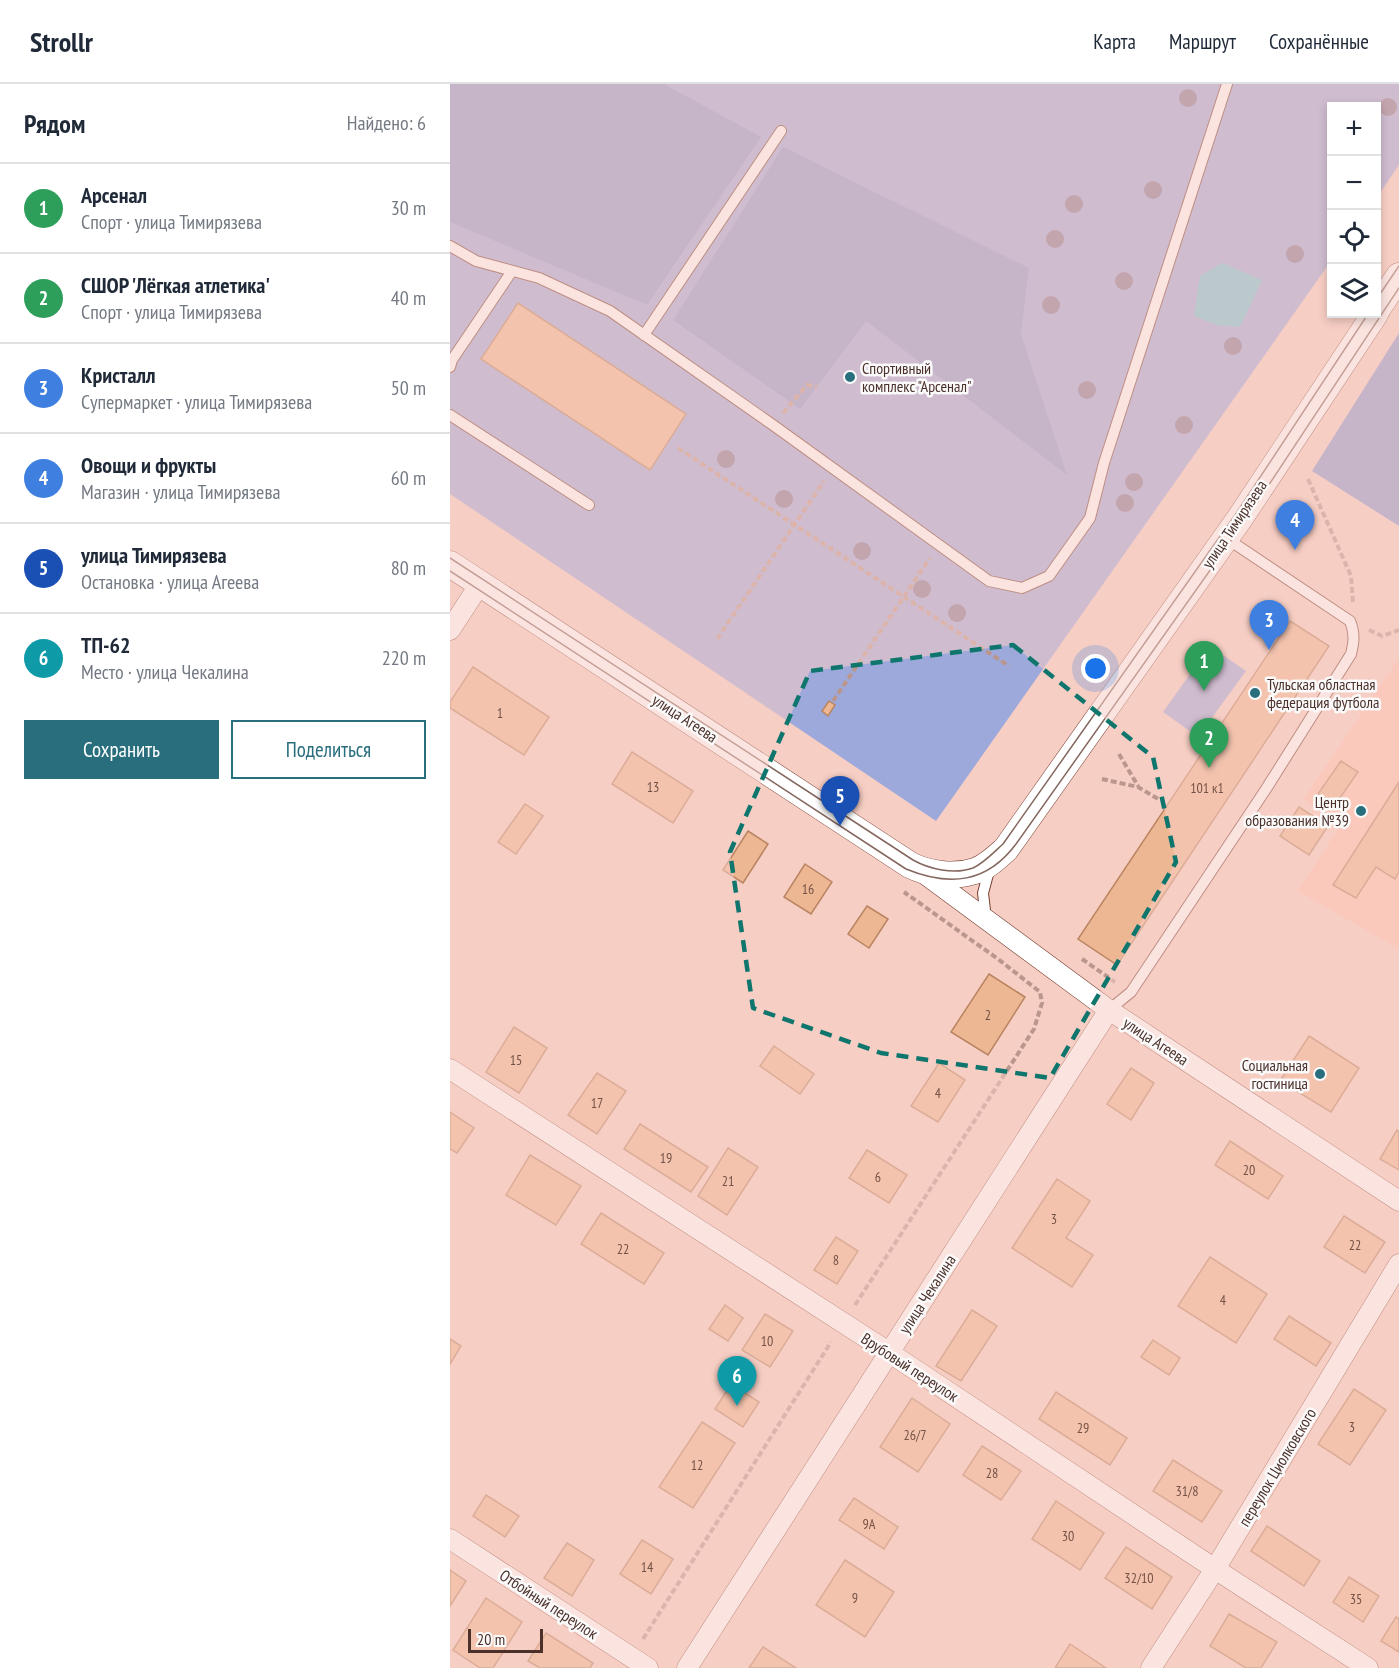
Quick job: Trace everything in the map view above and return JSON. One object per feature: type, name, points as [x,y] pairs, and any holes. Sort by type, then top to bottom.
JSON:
[{"type":"street","name":"улица Тимирязева","points":[[1381,304],[1399,276]]},
{"type":"street","name":"улица Тимирязева","points":[[999,855],[1226,538],[1372,318]]},
{"type":"street","name":"улица Агеева","points":[[450,564],[920,870],[1109,1010],[1399,1201]]},
{"type":"street","points":[[450,630],[480,584]]},
{"type":"street","name":"улица Агеева","points":[[920,870],[948,875],[975,871],[999,855]]},
{"type":"street","name":"улица Чекалина","points":[[687,1668],[1109,1010]]},
{"type":"street","name":"Врубовый переулок","points":[[450,1069],[890,1353],[1368,1668]]},
{"type":"street","name":"переулок Циолковского","points":[[1151,1668],[1215,1569],[1399,1264]]},
{"type":"street","name":"Отбойный переулок","points":[[450,1539],[640,1663]]},
{"type":"lane","points":[[450,246],[476,261],[539,278],[610,311],[989,581],[1022,588],[1049,576],[1090,518],[1107,452],[1227,84]]},
{"type":"lane","points":[[644,335],[781,131]]},
{"type":"lane","points":[[450,367],[452,360],[512,271]]},
{"type":"lane","points":[[450,415],[590,505]]},
{"type":"lane","points":[[1109,1010],[1131,992],[1266,789],[1351,654],[1354,639],[1350,621],[1226,538]]},
{"type":"lane","points":[[986,919],[983,893],[999,855]]},
{"type":"path","points":[[773,425],[807,385],[817,387]]},
{"type":"path","points":[[678,448],[1009,666]]},
{"type":"path","points":[[717,639],[833,468]]},
{"type":"path","points":[[1308,479],[1351,576],[1353,601],[1350,621],[1382,636],[1399,630]]},
{"type":"path","points":[[833,701],[939,545]]},
{"type":"path","points":[[1119,754],[1138,786]]},
{"type":"path","points":[[1102,778],[1138,786],[1160,800]]},
{"type":"path","points":[[640,1663],[843,1323],[1034,1029],[1042,1003],[1040,992],[998,959],[903,892]]},
{"type":"highlighted area","points":[[1013,645],[1153,757],[1176,862],[1050,1078],[881,1053],[753,1008],[730,852],[810,671]]},
{"type":"shaded area","name":"Спортивный комплекс \"Арсенал\"","points":[[450,84],[1399,84],[1399,165],[1381,191],[1381,102],[1327,102],[1327,267],[936,821],[450,494]]},
{"type":"shaded area","points":[[450,84],[664,84],[761,137],[647,305],[450,222]]},
{"type":"shaded area","points":[[783,147],[1029,268],[1021,334],[1067,475],[866,321],[800,409],[673,320]]},
{"type":"shaded area","points":[[1222,263],[1262,280],[1240,327],[1217,325],[1194,316],[1200,276]]},
{"type":"shaded area","points":[[1399,333],[1399,526],[1312,471]]},
{"type":"shaded area","points":[[1210,646],[1246,671],[1198,737],[1163,712]]},
{"type":"shaded area","name":"Центр образования №39","points":[[1399,658],[1399,949],[1298,891],[1342,823],[1304,799]]},
{"type":"building","points":[[518,303],[686,414],[650,470],[481,359]]},
{"type":"building","points":[[1290,621],[1329,646],[1117,965],[1078,939]]},
{"type":"building","points":[[473,667],[549,717],[524,755],[450,708],[450,702]]},
{"type":"building","points":[[829,701],[835,705],[828,716],[822,711]]},
{"type":"building","points":[[632,752],[693,791],[673,823],[612,784]]},
{"type":"building","points":[[1341,761],[1358,772],[1335,805],[1318,794]]},
{"type":"building","points":[[1399,782],[1399,872],[1395,879],[1376,867],[1356,898],[1333,885]]},
{"type":"building","points":[[525,804],[543,816],[516,854],[498,842]]},
{"type":"building","points":[[1299,807],[1328,826],[1309,855],[1280,836]]},
{"type":"building","points":[[748,831],[768,844],[743,883],[723,870]]},
{"type":"building","points":[[805,864],[832,882],[811,914],[784,897]]},
{"type":"building","points":[[867,906],[888,919],[869,948],[848,934]]},
{"type":"building","points":[[989,974],[1025,997],[988,1055],[951,1032]]},
{"type":"building","points":[[514,1027],[547,1048],[519,1093],[486,1072]]},
{"type":"building","name":"Социальная гостиница","points":[[1309,1036],[1359,1068],[1331,1112],[1280,1081]]},
{"type":"building","points":[[774,1046],[814,1074],[800,1094],[760,1066]]},
{"type":"building","points":[[939,1063],[965,1080],[938,1122],[911,1106]]},
{"type":"building","points":[[1131,1068],[1154,1083],[1131,1120],[1107,1104]]},
{"type":"building","points":[[597,1073],[626,1091],[597,1134],[568,1115]]},
{"type":"building","points":[[450,1112],[474,1128],[457,1153],[450,1149]]},
{"type":"building","points":[[640,1124],[708,1167],[691,1192],[624,1149]]},
{"type":"building","points":[[1397,1130],[1399,1132],[1399,1170],[1380,1159]]},
{"type":"building","points":[[1230,1141],[1283,1176],[1268,1199],[1215,1165]]},
{"type":"building","points":[[728,1148],[758,1167],[727,1215],[698,1196]]},
{"type":"building","points":[[867,1150],[907,1175],[889,1203],[849,1178]]},
{"type":"building","points":[[530,1155],[581,1186],[556,1225],[506,1195]]},
{"type":"building","points":[[1057,1179],[1090,1201],[1066,1238],[1093,1255],[1072,1287],[1012,1248]]},
{"type":"building","points":[[601,1213],[664,1253],[644,1284],[581,1244]]},
{"type":"building","points":[[1344,1216],[1385,1242],[1365,1273],[1324,1247]]},
{"type":"building","points":[[836,1237],[858,1251],[837,1284],[814,1270]]},
{"type":"building","points":[[1210,1257],[1267,1294],[1236,1343],[1178,1306]]},
{"type":"building","points":[[725,1305],[743,1318],[728,1341],[709,1329]]},
{"type":"building","points":[[972,1310],[997,1326],[961,1381],[936,1366]]},
{"type":"building","points":[[765,1314],[793,1331],[770,1367],[742,1350]]},
{"type":"building","points":[[1289,1316],[1331,1343],[1316,1366],[1274,1339]]},
{"type":"building","points":[[450,1339],[461,1346],[450,1364]]},
{"type":"building","points":[[1153,1340],[1180,1358],[1169,1375],[1141,1357]]},
{"type":"building","points":[[731,1384],[759,1402],[743,1427],[715,1409]]},
{"type":"building","points":[[1354,1389],[1386,1410],[1350,1465],[1318,1444]]},
{"type":"building","points":[[1056,1392],[1127,1438],[1110,1465],[1039,1419]]},
{"type":"building","points":[[912,1398],[950,1424],[918,1472],[880,1447]]},
{"type":"building","points":[[702,1422],[735,1443],[693,1508],[659,1487]]},
{"type":"building","points":[[982,1446],[1021,1471],[1001,1500],[963,1475]]},
{"type":"building","points":[[1173,1460],[1222,1491],[1202,1522],[1153,1491]]},
{"type":"building","points":[[486,1495],[519,1516],[505,1537],[473,1516]]},
{"type":"building","points":[[854,1498],[898,1527],[884,1549],[839,1520]]},
{"type":"building","points":[[1056,1501],[1104,1533],[1080,1570],[1032,1539]]},
{"type":"building","points":[[1267,1526],[1320,1561],[1304,1586],[1251,1551]]},
{"type":"building","points":[[642,1540],[673,1559],[651,1594],[620,1574]]},
{"type":"building","points":[[567,1543],[594,1560],[572,1596],[544,1578]]},
{"type":"building","points":[[1126,1547],[1172,1577],[1152,1609],[1105,1578]]},
{"type":"building","points":[[845,1560],[894,1592],[865,1637],[816,1605]]},
{"type":"building","points":[[450,1570],[466,1581],[450,1606]]},
{"type":"building","points":[[1349,1577],[1379,1596],[1363,1622],[1333,1602]]},
{"type":"building","points":[[486,1598],[522,1622],[493,1668],[480,1668],[453,1650]]},
{"type":"building","points":[[1229,1614],[1277,1642],[1261,1668],[1246,1668],[1210,1646]]},
{"type":"building","points":[[1396,1617],[1399,1619],[1399,1652],[1381,1641]]},
{"type":"building","points":[[546,1633],[593,1663],[590,1668],[540,1668],[528,1661]]},
{"type":"building","points":[[1070,1644],[1106,1668],[1055,1668]]},
{"type":"building","points":[[763,1647],[796,1668],[749,1668]]},
{"type":"tram line","points":[[1381,293],[1399,266]]},
{"type":"tram line","points":[[450,571],[906,869],[938,878],[967,878],[993,867],[1016,844],[1245,521],[1399,288]]},
{"type":"tram line","points":[[450,558],[913,860],[942,870],[966,870],[981,863],[1003,844],[1235,515],[1365,318]]},
{"type":"place","name":"Спортивный комплекс \"Арсенал\"","points":[[850,377]]},
{"type":"place","name":"Овощи и фрукты","points":[[1295,550]]},
{"type":"place","name":"Кристалл","points":[[1269,650]]},
{"type":"place","name":"Арсенал","points":[[1204,691]]},
{"type":"place","name":"Тульская областная федерация футбола","points":[[1255,693]]},
{"type":"place","name":"СШОР 'Лёгкая атлетика'","points":[[1209,768]]},
{"type":"place","name":"Центр образования №39","points":[[1361,811]]},
{"type":"place","name":"улица Тимирязева","points":[[840,826]]},
{"type":"place","name":"Социальная гостиница","points":[[1320,1074]]},
{"type":"place","name":"ТП-62","points":[[737,1406]]}]
